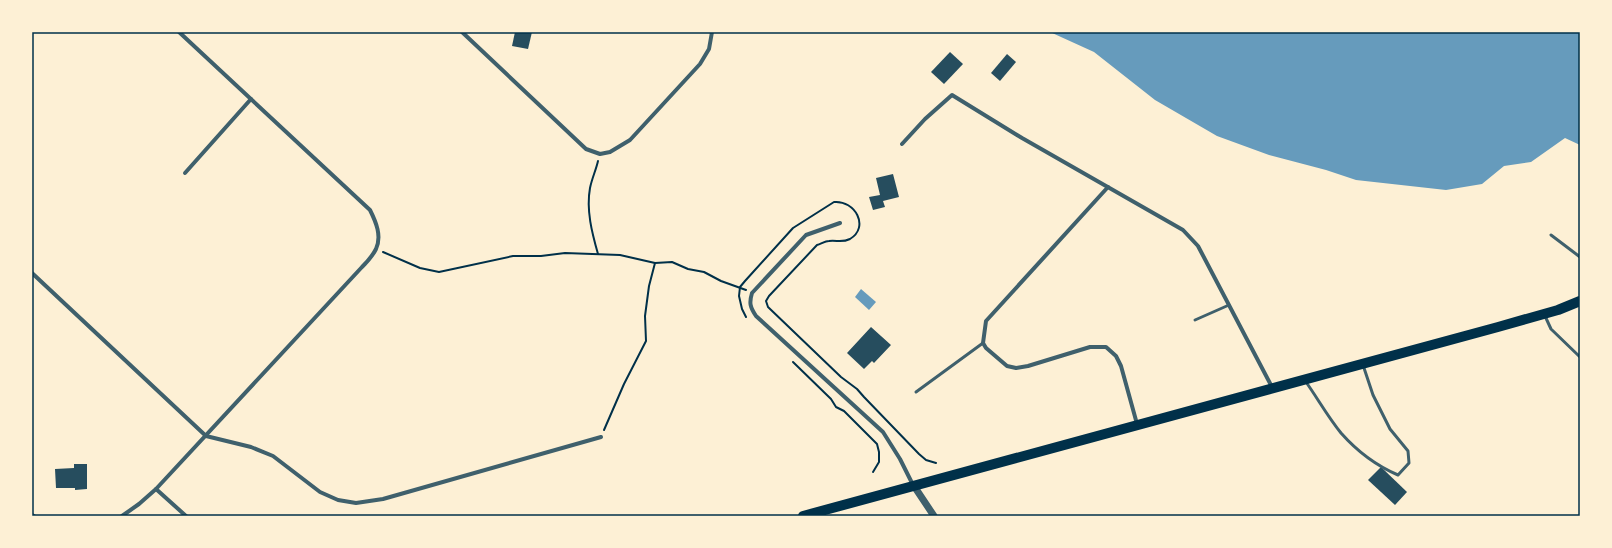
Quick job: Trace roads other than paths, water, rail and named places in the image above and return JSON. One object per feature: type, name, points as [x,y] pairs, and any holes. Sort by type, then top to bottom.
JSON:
[{"type":"main road","points":[[803,516],[1544,314],[1580,301]]},
{"type":"street","points":[[122,516],[156,489],[362,267],[376,250],[379,237],[375,220],[370,210],[179,32]]},
{"type":"street","points":[[462,32],[586,150],[600,154],[610,152],[620,147],[633,136],[700,64],[709,49],[712,32]]},
{"type":"street","points":[[902,144],[925,119],[952,95],[1022,138],[1183,230],[1198,246],[1272,388]]},
{"type":"street","points":[[185,173],[251,99]]},
{"type":"street","points":[[1108,187],[986,321],[983,343],[986,348],[1007,366],[1016,368],[1028,366],[1090,347],[1106,347],[1116,356],[1120,366],[1137,425]]},
{"type":"street","points":[[840,223],[806,235],[752,293],[749,302],[750,308],[756,316],[883,432],[900,459],[914,486],[934,516]]},
{"type":"street","points":[[32,273],[206,436],[251,447],[273,456],[320,492],[338,500],[356,503],[390,497],[601,437]]},
{"type":"street","points":[[156,489],[186,516]]},
{"type":"lane","points":[[1552,235],[1580,257]]},
{"type":"lane","points":[[1195,320],[1229,305]]},
{"type":"lane","points":[[1544,314],[1551,329],[1580,357]]},
{"type":"lane","points":[[916,392],[983,343]]},
{"type":"lane","points":[[1304,379],[1341,433],[1359,450],[1380,466],[1398,474],[1409,463],[1408,451],[1390,429],[1373,395],[1363,364]]},
{"type":"water","points":[[1050,32],[1580,32],[1580,145],[1565,138],[1531,162],[1504,166],[1482,184],[1446,190],[1356,180],[1326,170],[1269,155],[1217,136],[1155,100],[1094,52]]},
{"type":"water","points":[[861,289],[876,302],[869,310],[855,297]]}]
